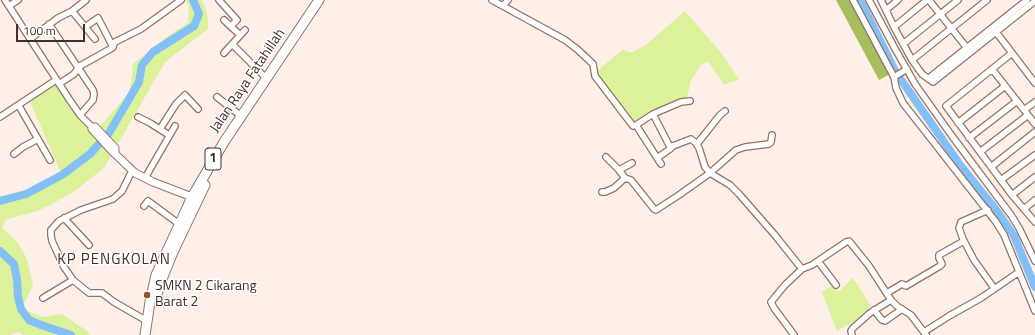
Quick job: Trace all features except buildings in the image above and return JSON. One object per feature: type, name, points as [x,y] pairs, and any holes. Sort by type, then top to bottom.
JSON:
[{"type":"highway","name":"Jalan Raya Fatahillah","points":[[151,335],[158,291],[162,279],[198,199],[319,0]]},
{"type":"highway","name":"Jalan Raya Fatahillah","points":[[145,335],[152,288],[156,275],[192,197],[212,161],[266,78],[326,0]]},
{"type":"street","points":[[5,0],[80,115],[132,171],[144,178],[192,197]]},
{"type":"street","points":[[9,6],[18,0]]},
{"type":"street","points":[[30,39],[49,24],[62,15],[72,11],[86,0]]},
{"type":"street","points":[[0,117],[74,74],[80,66],[113,47],[115,42],[141,29],[181,0]]},
{"type":"street","points":[[220,0],[237,20],[231,26]]},
{"type":"street","points":[[492,0],[565,40],[593,64],[595,76],[632,125],[636,125],[660,164]]},
{"type":"street","points":[[503,6],[508,0]]},
{"type":"street","points":[[853,0],[896,76],[896,88],[903,103],[988,210],[1001,230],[1035,311]]},
{"type":"street","points":[[869,0],[905,70],[1010,215],[1035,261]]},
{"type":"street","points":[[881,0],[902,44],[912,60],[922,74],[933,82],[1035,1]]},
{"type":"street","points":[[886,10],[898,0]]},
{"type":"street","points":[[894,28],[928,0],[967,48]]},
{"type":"street","points":[[902,44],[958,0]]},
{"type":"street","points":[[929,78],[1027,0]]},
{"type":"street","points":[[912,60],[984,1]]},
{"type":"street","points":[[72,11],[95,39]]},
{"type":"street","points":[[85,27],[98,18],[113,47]]},
{"type":"street","points":[[224,20],[240,35]]},
{"type":"street","points":[[49,24],[93,90],[94,94],[91,103],[80,115]]},
{"type":"street","points":[[224,52],[245,30]]},
{"type":"street","points":[[996,32],[1035,83]]},
{"type":"street","points":[[232,44],[266,78]]},
{"type":"street","points":[[1012,53],[947,104],[947,108],[1012,195],[1035,222]]},
{"type":"street","points":[[992,69],[1035,124]]},
{"type":"street","points":[[896,76],[905,70]]},
{"type":"street","points":[[958,123],[1005,86]]},
{"type":"street","points":[[160,129],[176,104],[185,95],[198,109]]},
{"type":"street","points":[[217,97],[241,116]]},
{"type":"street","points":[[636,125],[653,114],[681,102],[690,101]]},
{"type":"street","points":[[970,138],[1017,101]]},
{"type":"street","points":[[980,152],[1026,112],[1035,102]]},
{"type":"street","points":[[19,106],[50,160]]},
{"type":"street","points":[[697,144],[720,114],[725,111]]},
{"type":"street","points":[[653,114],[668,144],[673,146]]},
{"type":"street","points":[[138,117],[150,122],[169,135]]},
{"type":"street","points":[[144,178],[175,126]]},
{"type":"street","points":[[991,167],[1035,132]]},
{"type":"street","points":[[606,157],[625,178],[631,180],[656,210],[710,173],[736,150],[745,147],[769,144],[771,142],[772,135]]},
{"type":"street","points":[[14,154],[38,139]]},
{"type":"street","points":[[657,158],[670,150],[673,146],[691,139],[697,144],[705,167],[710,173],[730,184],[774,234],[802,270]]},
{"type":"street","points":[[1001,180],[1035,155]]},
{"type":"street","points":[[619,170],[632,163]]},
{"type":"street","points":[[132,171],[122,191],[113,199],[81,210],[58,221],[51,230],[51,235],[52,241],[64,267],[73,280],[89,293],[102,293],[114,302],[147,321]]},
{"type":"street","points":[[1012,195],[1035,177]]},
{"type":"street","points":[[602,192],[614,188],[625,178]]},
{"type":"street","points":[[1024,209],[1035,200]]},
{"type":"street","points":[[144,206],[148,201],[179,224]]},
{"type":"street","points":[[988,210],[967,219],[960,224],[959,228],[974,260],[994,288]]},
{"type":"street","points":[[64,218],[89,245]]},
{"type":"street","points":[[794,335],[771,302],[785,285],[802,270],[848,241],[869,266],[891,300],[911,315],[925,334],[1019,272]]},
{"type":"street","points":[[887,293],[902,284],[906,286],[940,266],[942,264],[939,258],[940,254],[964,241]]},
{"type":"street","points":[[818,261],[836,285]]},
{"type":"street","points":[[43,298],[73,280]]},
{"type":"street","points":[[852,335],[851,331],[853,328],[874,310],[891,300]]},
{"type":"street","points":[[874,310],[882,320],[885,321],[902,309]]},
{"type":"green space","points":[[186,0],[202,0],[208,16],[208,29],[165,62],[104,168],[72,193],[40,210],[5,220],[2,228],[18,243],[27,259],[33,286],[21,309],[43,317],[62,314],[87,331],[90,335],[24,335],[18,332],[10,335],[0,335],[0,201],[26,194],[62,175],[27,95],[52,78],[75,111],[95,132],[129,93],[133,64],[169,35],[188,23],[189,6]]},
{"type":"green space","points":[[836,0],[851,0],[890,74],[879,80]]},
{"type":"green space","points":[[685,11],[721,53],[739,79],[724,85],[708,61],[702,64],[691,80],[686,101],[661,112],[635,128],[623,113],[620,116],[595,82],[595,73],[623,49],[630,53],[646,45]]},
{"type":"green space","points":[[853,278],[871,306],[854,321],[837,331],[822,292],[833,285],[838,292]]},
{"type":"waterway","points":[[0,201],[26,194],[62,175],[90,154],[109,133],[139,82],[142,65],[153,52],[194,26],[199,14],[193,0]]},
{"type":"waterway","points":[[860,0],[895,71],[960,165],[997,211],[1014,236],[1035,287]]},
{"type":"waterway","points":[[0,251],[14,264],[21,309],[29,320],[71,335]]},
{"type":"place","name":"SMKN 2 Cikarang Barat 2","points":[[147,295]]},
{"type":"district","name":"KP PENGKOLAN","points":[[114,260]]}]
